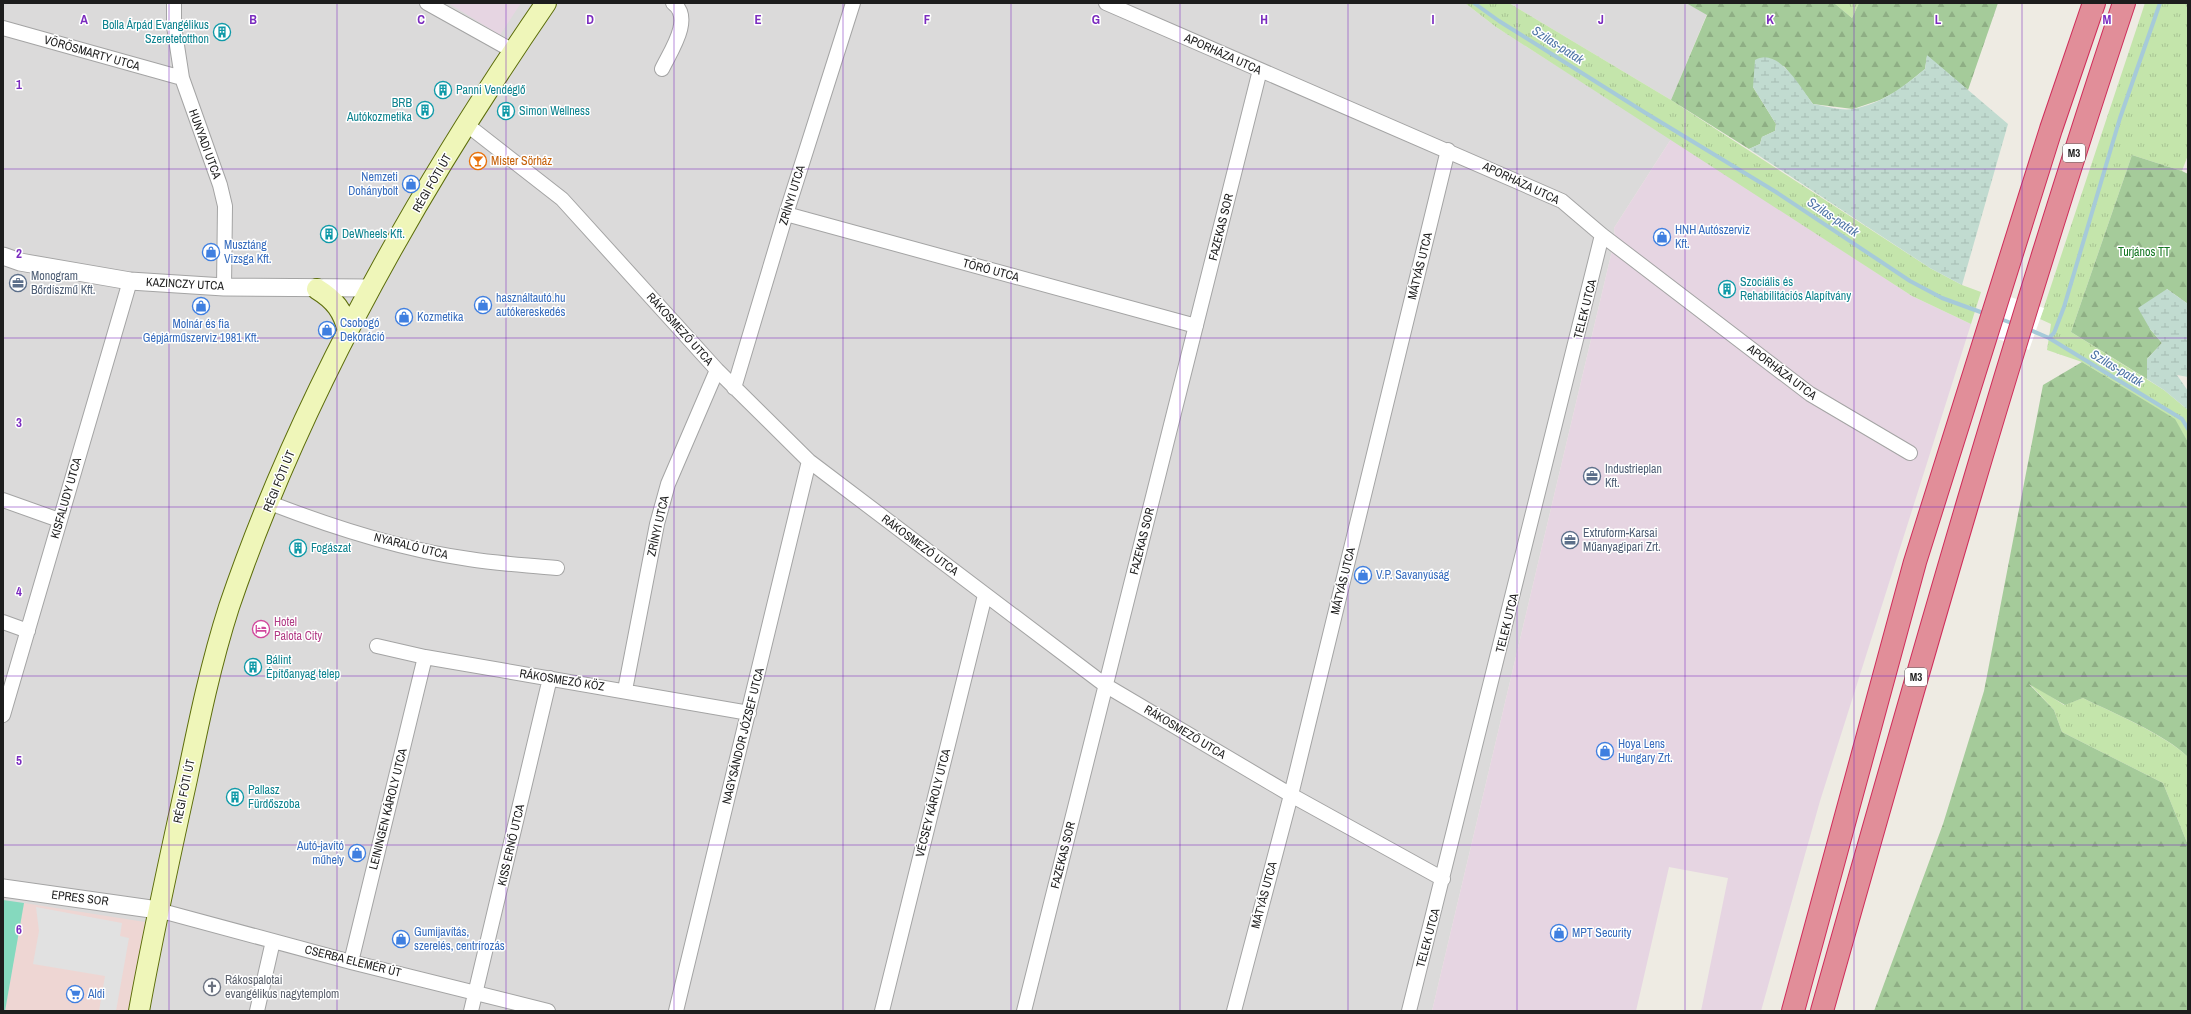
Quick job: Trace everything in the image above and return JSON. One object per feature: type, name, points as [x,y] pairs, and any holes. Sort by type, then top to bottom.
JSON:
[{"type":"highway","name":"M3","points":[[1793,1011],[1915,562],[2051,129],[2094,3]]},
{"type":"highway","name":"M3","points":[[1822,1011],[1940,596],[2076,147],[2124,3]]},
{"type":"main road","name":"RÉGI FÓTI ÚT","points":[[139,1011],[158,910],[209,676],[229,609],[254,539],[301,427],[370,288],[466,124],[546,3]]},
{"type":"main road","points":[[318,289],[336,303],[348,332]]},
{"type":"street","name":"HUNYADI UTCA","points":[[174,3],[174,26],[182,78],[220,185],[225,206],[224,287]]},
{"type":"street","points":[[427,3],[513,51]]},
{"type":"street","points":[[662,69],[682,26],[678,6],[673,3]]},
{"type":"street","name":"ZRÍNYI UTCA","points":[[734,388],[786,214],[853,3]]},
{"type":"street","name":"APORHÁZA UTCA","points":[[1106,3],[1448,150],[1562,201],[1602,235],[1810,394],[1910,453]]},
{"type":"street","name":"VÖRÖSMARTY UTCA","points":[[3,28],[182,78]]},
{"type":"street","name":"FAZEKAS SOR","points":[[1024,1011],[1260,70]]},
{"type":"street","name":"RÁKOSMEZŐ UTCA","points":[[466,124],[562,198],[579,215],[716,370],[809,461],[1105,685],[1291,795],[1443,879]]},
{"type":"street","name":"MÁTYÁS UTCA","points":[[1234,1011],[1291,795],[1448,150]]},
{"type":"street","name":"TÖRŐ UTCA","points":[[786,214],[1196,326]]},
{"type":"street","name":"TELEK UTCA","points":[[1409,1011],[1602,235]]},
{"type":"street","name":"KAZINCZY UTCA","points":[[3,256],[20,262],[130,281],[224,287],[318,289],[370,288]]},
{"type":"street","name":"KISFALUDY UTCA","points":[[3,715],[130,281]]},
{"type":"street","name":"ZRÍNYI UTCA","points":[[625,690],[657,524],[664,497],[685,441],[716,370]]},
{"type":"street","name":"NAGYSÁNDOR JÓZSEF UTCA","points":[[676,1011],[809,461]]},
{"type":"street","points":[[3,500],[59,520]]},
{"type":"street","name":"NYARALÓ UTCA","points":[[270,503],[391,543],[434,553],[470,560],[558,568]]},
{"type":"street","name":"VÉCSEY KÁROLY UTCA","points":[[882,1011],[985,595]]},
{"type":"street","points":[[3,622],[28,631]]},
{"type":"street","name":"RÁKOSMEZŐ KÖZ","points":[[377,646],[425,657],[625,690],[748,713]]},
{"type":"street","name":"LEININGEN KÁROLY UTCA","points":[[351,962],[425,657]]},
{"type":"street","name":"KISS ERNŐ UTCA","points":[[471,1011],[550,678]]},
{"type":"street","name":"EPRES SOR","points":[[3,888],[158,910]]},
{"type":"street","name":"CSERBA ELEMÉR ÚT","points":[[158,910],[351,962],[548,1011]]},
{"type":"street","points":[[257,1011],[273,941]]},
{"type":"shaded area","points":[[3,3],[1465,3],[1496,27],[1671,139],[1614,228],[1615,238],[1432,1011],[3,1011]]},
{"type":"shaded area","points":[[448,3],[521,3],[500,35]]},
{"type":"shaded area","points":[[1509,3],[1686,3],[1707,14],[1671,100]]},
{"type":"shaded area","points":[[1671,139],[1912,296],[1971,324],[1820,801],[1761,1011],[1701,1011],[1728,878],[1669,867],[1636,1011],[1432,1011],[1615,238],[1614,228]]},
{"type":"shaded area","points":[[24,903],[145,922],[131,1011],[5,1011]]},
{"type":"shaded area","points":[[36,907],[122,923],[120,936],[129,938],[116,1011],[99,1011],[105,976],[33,964],[39,931]]},
{"type":"green space","points":[[1465,3],[1509,3],[1671,100],[1930,268],[1962,285],[1981,292],[1971,324],[1912,296],[1496,27]]},
{"type":"green space","points":[[1686,3],[1834,3],[1852,18],[1859,3],[1998,3],[1968,90],[1927,56],[1925,69],[1899,90],[1880,100],[1853,109],[1813,104],[1784,66],[1753,87],[1776,124],[1775,131],[1762,137],[1760,144],[1749,149],[1671,100],[1707,15]]},
{"type":"green space","points":[[1834,3],[1859,3],[1852,18]]},
{"type":"green space","points":[[2145,3],[2188,3],[2188,155],[2182,171],[2132,155],[2071,332],[2164,390],[2188,410],[2188,442],[2174,419],[2082,362],[2047,350],[2051,324],[2040,319]]},
{"type":"green space","points":[[1927,55],[2008,124],[1962,285],[1930,268],[1749,149],[1760,144],[1762,137],[1775,131],[1776,124],[1753,87],[1755,60],[1764,57],[1772,59],[1780,64],[1795,79],[1813,104],[1838,109],[1853,109],[1863,107],[1882,99],[1900,88],[1925,69]]},
{"type":"green space","name":"Turjános TT","points":[[2132,155],[2188,174],[2188,304],[2167,289],[2150,329],[2162,343],[2147,359],[2147,379],[2071,332]]},
{"type":"green space","points":[[2167,289],[2188,304],[2188,377],[2177,375],[2188,391],[2188,410],[2164,390],[2147,379],[2147,359],[2162,343],[2150,329],[2138,308]]},
{"type":"green space","points":[[2082,362],[2175,419],[2188,442],[2188,757],[2178,748],[2153,732],[2083,698],[2065,705],[2029,684],[2054,710],[2062,732],[2163,783],[2188,845],[2188,1011],[1874,1011],[1943,824],[1984,691],[2043,385]]},
{"type":"green space","points":[[2028,682],[2064,705],[2083,698],[2152,732],[2178,748],[2188,757],[2188,845],[2163,783],[2062,732],[2054,710]]},
{"type":"green space","points":[[3,900],[24,903],[5,1011],[3,1011]]},
{"type":"pier","points":[[1992,291],[2044,308],[2029,350],[1978,332]]},
{"type":"waterway","name":"Szilas-patak","points":[[1474,3],[1499,21],[1644,112],[1776,192],[1910,281],[1942,298],[1986,314]]},
{"type":"waterway","points":[[2049,338],[2054,333],[2064,307],[2120,118],[2160,3]]},
{"type":"waterway","name":"Szilas-patak","points":[[1998,318],[2014,324]]},
{"type":"waterway","name":"Szilas-patak","points":[[2028,329],[2049,338],[2182,419],[2188,429]]},
{"type":"place","name":"Bolla Árpád Evangélikus Szeretetotthon","points":[[222,32]]},
{"type":"place","name":"Panni Vendéglő","points":[[443,90]]},
{"type":"place","name":"BRB Autókozmetika","points":[[425,110]]},
{"type":"place","name":"Simon Wellness","points":[[506,111]]},
{"type":"place","name":"Mister Sörház","points":[[478,161]]},
{"type":"place","name":"Nemzeti Dohánybolt","points":[[411,184]]},
{"type":"place","name":"DeWheels Kft.","points":[[329,234]]},
{"type":"place","name":"HNH Autószerviz Kft.","points":[[1662,237]]},
{"type":"place","name":"Musztáng Vizsga Kft.","points":[[211,252]]},
{"type":"place","name":"Monogram Bőrdíszmű Kft.","points":[[18,283]]},
{"type":"place","name":"Szociális és Rehabilitációs Alapítvány","points":[[1727,289]]},
{"type":"place","name":"használtautó.hu autókereskedés","points":[[483,305]]},
{"type":"place","name":"Molnár és fia Gépjárműszerviz 1981 Kft.","points":[[201,306]]},
{"type":"place","name":"Kozmetika","points":[[404,317]]},
{"type":"place","name":"Csobogó Dekoráció","points":[[327,330]]},
{"type":"place","name":"Industrieplan Kft.","points":[[1592,476]]},
{"type":"place","name":"Extruform-Karsai Műanyagipari Zrt.","points":[[1570,540]]},
{"type":"place","name":"Fogászat","points":[[298,548]]},
{"type":"place","name":"V.P. Savanyúság","points":[[1363,575]]},
{"type":"place","name":"Hotel Palota City","points":[[261,629]]},
{"type":"place","name":"Bálint Építőanyag telep","points":[[253,667]]},
{"type":"place","name":"Hoya Lens Hungary Zrt.","points":[[1605,751]]},
{"type":"place","name":"Pallasz Fürdőszoba","points":[[235,797]]},
{"type":"place","name":"Autó-javító műhely","points":[[357,853]]},
{"type":"place","name":"MPT Security","points":[[1559,933]]},
{"type":"place","name":"Gumijavítás, szerelés, centrírozás","points":[[401,939]]},
{"type":"place","name":"Rákospalotai evangélikus nagytemplom","points":[[212,987]]},
{"type":"place","name":"Aldi","points":[[75,994]]}]
